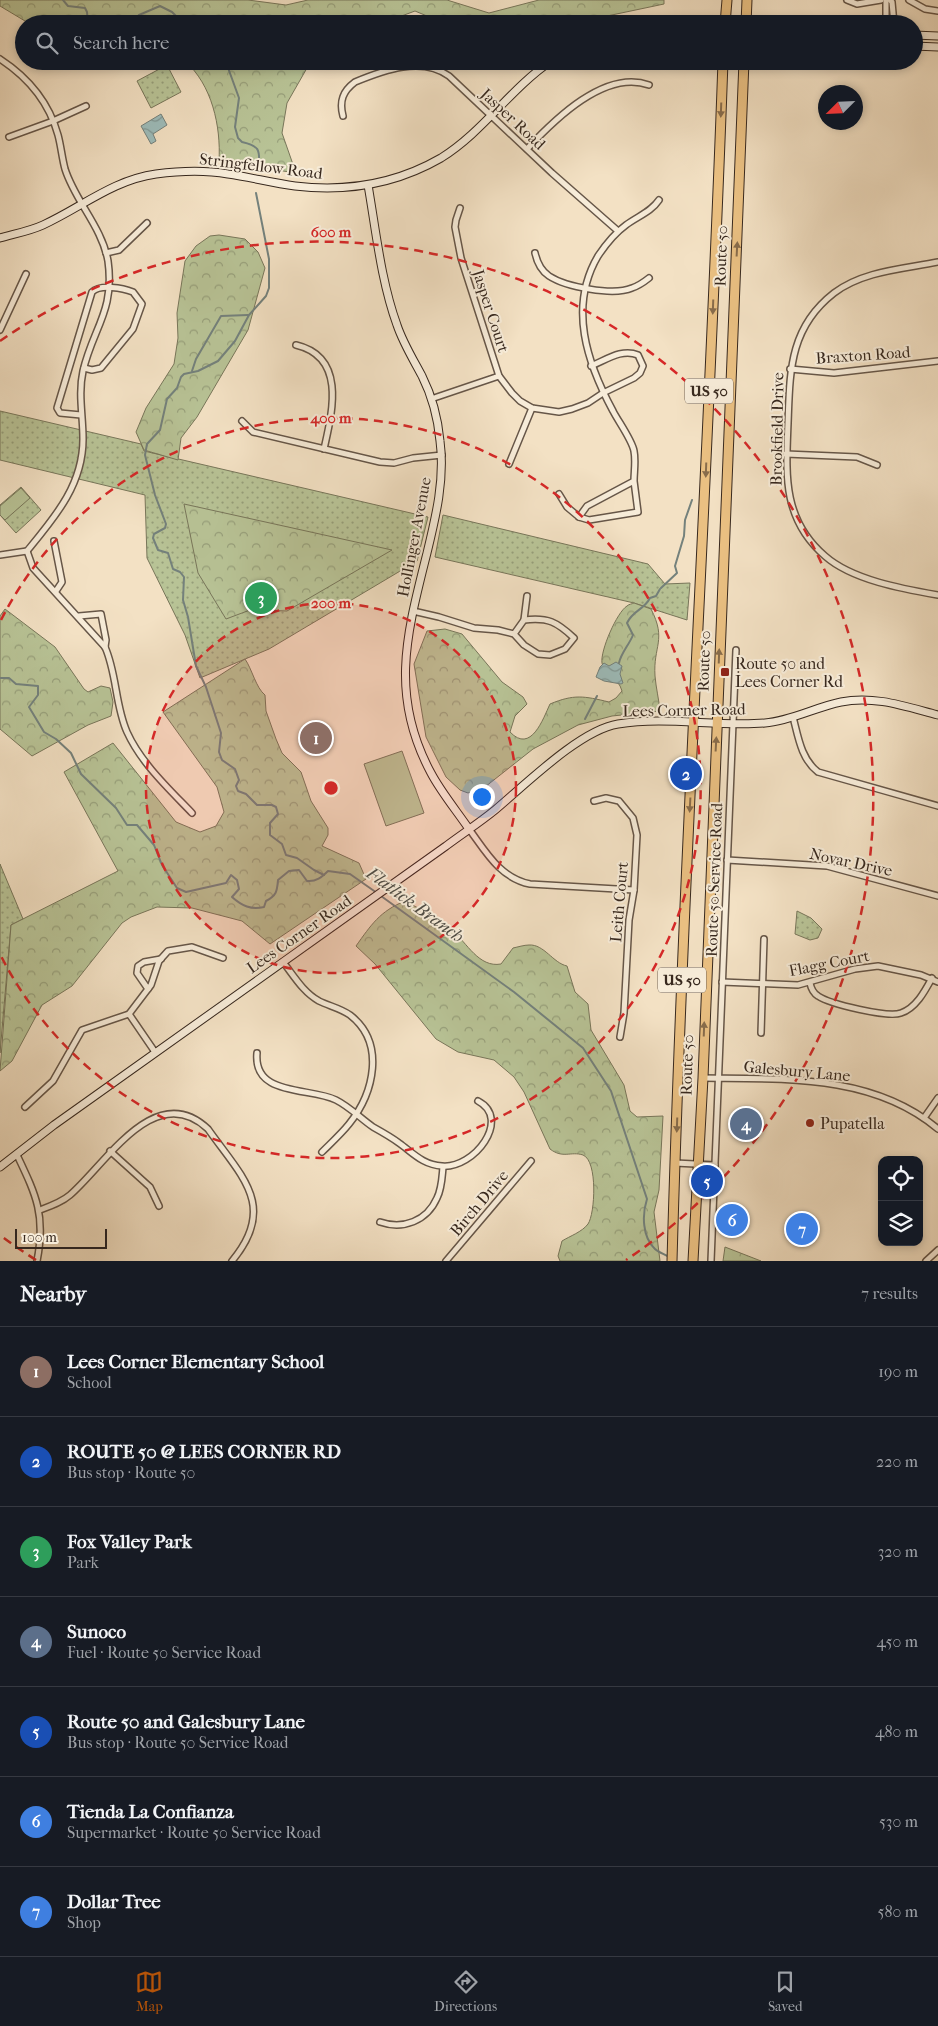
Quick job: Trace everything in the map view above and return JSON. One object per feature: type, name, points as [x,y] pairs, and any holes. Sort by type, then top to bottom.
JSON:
[{"type":"highway","points":[[726,15],[727,0]]},
{"type":"highway","points":[[746,15],[747,0]]},
{"type":"highway","name":"Route 50","points":[[672,1261],[685,888],[723,70]]},
{"type":"highway","name":"Route 50","points":[[693,1261],[744,70]]},
{"type":"street","points":[[847,0],[857,4],[881,0]]},
{"type":"street","points":[[887,15],[888,0]]},
{"type":"street","points":[[888,0],[893,6],[894,15]]},
{"type":"street","points":[[909,0],[925,9],[938,11]]},
{"type":"street","points":[[923,35],[938,36]]},
{"type":"street","points":[[923,46],[938,47]]},
{"type":"street","points":[[0,59],[31,83],[43,100],[58,133],[67,173],[100,235],[106,253],[110,288],[103,321],[88,354],[80,386],[82,449],[75,483],[65,503],[27,551],[0,554]]},
{"type":"street","name":"Jasper Road","points":[[343,116],[343,97],[349,86],[355,82],[394,70]]},
{"type":"street","name":"Jasper Road","points":[[440,70],[444,72],[618,232]]},
{"type":"street","name":"Stringfellow Road","points":[[0,238],[42,225],[102,191],[135,178],[177,172],[229,174],[312,188],[340,188],[368,185],[406,174],[439,158],[464,142],[540,70]]},
{"type":"street","points":[[527,149],[564,112],[590,95],[626,82],[649,85]]},
{"type":"street","points":[[9,137],[53,121],[86,106]]},
{"type":"street","name":"Hollinger Avenue","points":[[368,185],[391,308],[404,343],[422,376],[431,399],[438,426],[442,455],[440,494],[413,611],[405,660],[406,694],[411,721],[422,754],[431,772],[469,829]]},
{"type":"street","points":[[559,494],[567,507],[578,517],[589,520],[638,512],[634,482],[634,450],[603,393],[591,366],[584,332],[584,302],[598,257],[618,232],[649,211],[659,200]]},
{"type":"street","name":"Jasper Court","points":[[460,208],[455,227],[461,258],[499,376],[520,401],[532,408]]},
{"type":"street","points":[[106,253],[119,250],[147,223]]},
{"type":"street","points":[[535,253],[539,266],[549,276],[568,284],[611,292],[632,288],[649,278]]},
{"type":"street","name":"Brookfield Drive","points":[[938,262],[865,276],[836,292],[816,310],[803,330],[794,352],[790,369],[786,454],[787,485],[793,511],[808,537],[825,556],[835,564],[858,576],[938,595]]},
{"type":"street","points":[[0,330],[26,274]]},
{"type":"street","points":[[81,415],[64,415],[57,408],[92,292],[98,288],[110,288],[133,292],[140,300],[142,308],[133,329],[101,368],[92,370],[84,368]]},
{"type":"street","points":[[296,345],[315,353],[326,368],[331,379],[333,407],[324,449]]},
{"type":"street","points":[[509,464],[532,408],[546,411],[566,410],[588,403],[603,393],[634,378],[640,373],[643,366],[638,355],[630,351],[591,366]]},
{"type":"street","name":"Braxton Road","points":[[790,369],[834,373],[938,361]]},
{"type":"street","points":[[431,399],[499,376]]},
{"type":"street","points":[[242,420],[253,432],[387,463],[442,455]]},
{"type":"street","points":[[786,454],[856,457],[877,465]]},
{"type":"street","points":[[578,517],[587,506],[634,482]]},
{"type":"street","points":[[54,541],[62,582],[56,591]]},
{"type":"street","points":[[27,551],[34,568],[105,647],[111,660],[128,733],[157,776],[192,813]]},
{"type":"street","points":[[514,634],[524,620],[527,596]]},
{"type":"street","points":[[413,611],[474,628],[498,630],[514,634],[524,646],[538,654],[550,655],[565,650],[574,638],[554,622],[540,618],[524,620]]},
{"type":"street","points":[[79,616],[101,614],[106,640],[105,647]]},
{"type":"street","name":"Route 50 Service Road","points":[[711,1261],[736,650]]},
{"type":"street","name":"Lees Corner Road","points":[[0,1167],[54,1125],[155,1052],[469,829],[556,759],[597,731],[616,724],[694,721],[766,723],[842,702],[863,700],[888,703],[938,715]]},
{"type":"street","points":[[793,717],[804,756],[818,772],[938,806]]},
{"type":"street","name":"Leith Court","points":[[594,801],[606,798],[619,801],[633,818],[637,835],[634,890],[629,920],[624,1013],[620,1037]]},
{"type":"street","points":[[469,829],[493,863],[516,880],[530,884],[634,890]]},
{"type":"street","name":"Novar Drive","points":[[727,860],[827,866],[938,896]]},
{"type":"street","points":[[761,1033],[764,939]]},
{"type":"street","points":[[24,1107],[52,1081],[82,1030],[129,1014],[148,989],[161,959],[168,951],[192,947],[223,958]]},
{"type":"street","points":[[148,989],[137,972],[138,966],[144,962],[161,959]]},
{"type":"street","points":[[283,962],[309,994],[319,1001],[349,1015],[366,1035],[372,1053],[373,1071],[366,1093],[356,1114],[322,1152]]},
{"type":"street","name":"Flagg Court","points":[[722,982],[798,985],[855,969],[878,966],[932,978],[938,982]]},
{"type":"street","points":[[810,983],[812,991],[818,996],[838,1004],[856,1009],[900,1014],[910,1008],[924,994],[932,978]]},
{"type":"street","points":[[129,1014],[155,1052]]},
{"type":"street","points":[[257,1054],[256,1060],[259,1071],[270,1083],[282,1089],[325,1096],[343,1104],[399,1142],[418,1158],[435,1166],[443,1167],[466,1161],[484,1144],[489,1131],[490,1116],[485,1106],[478,1102]]},
{"type":"street","name":"Galesbury Lane","points":[[702,1078],[808,1081],[842,1085],[880,1096],[924,1118],[938,1129]]},
{"type":"street","points":[[924,1118],[938,1098]]},
{"type":"street","points":[[40,1210],[70,1195],[123,1139],[160,1116],[171,1113],[182,1114],[200,1122],[208,1129],[245,1182],[253,1200],[254,1219],[251,1233],[243,1249],[232,1261]]},
{"type":"street","points":[[110,1151],[150,1187],[159,1206]]},
{"type":"street","points":[[17,1155],[40,1210],[41,1236],[37,1261]]},
{"type":"street","name":"Birch Drive","points":[[446,1261],[532,1161]]},
{"type":"street","points":[[676,1163],[715,1165]]},
{"type":"street","points":[[380,1222],[402,1226],[415,1221],[426,1213],[439,1192],[443,1167]]},
{"type":"street","points":[[926,1261],[937,1253]]},
{"type":"green space","points":[[0,0],[248,0],[286,5],[308,0],[447,0],[489,13],[539,0],[664,0],[664,4],[612,15],[425,15],[415,11],[404,15],[15,15],[0,6]]},
{"type":"green space","points":[[158,70],[170,70],[181,92],[151,108],[137,81]]},
{"type":"green space","points":[[306,70],[287,103],[282,133],[296,173],[219,161],[218,134],[213,107],[202,82],[194,71]]},
{"type":"green space","points":[[219,235],[245,239],[258,252],[265,268],[248,330],[197,417],[181,438],[178,460],[144,450],[136,432],[146,408],[174,364],[178,338],[177,313],[185,261],[196,246],[210,236]]},
{"type":"green space","points":[[0,411],[141,444],[144,451],[428,517],[417,561],[269,649],[200,678],[185,635],[147,558],[145,495],[0,460]]},
{"type":"green space","points":[[21,487],[41,510],[16,533],[0,515],[0,505]]},
{"type":"green space","points":[[21,488],[30,498],[5,520],[0,515],[0,506]]},
{"type":"green space","points":[[184,504],[392,550],[287,611],[250,610],[226,619],[198,573]]},
{"type":"green space","points":[[443,515],[648,564],[665,584],[690,583],[687,620],[634,603],[435,557]]},
{"type":"green space","points":[[634,603],[651,609],[658,628],[655,676],[660,711],[612,716],[578,725],[533,749],[485,787],[468,793],[460,790],[446,777],[426,737],[414,664],[427,631],[445,629],[462,634],[502,682],[523,697],[527,704],[515,716],[510,732],[517,738],[524,739],[530,737],[535,732],[550,704],[573,697],[593,698],[609,702],[622,691],[617,682],[605,671],[602,657],[606,641],[614,624],[623,610],[628,605]]},
{"type":"green space","points":[[5,609],[55,647],[84,689],[88,692],[101,686],[110,688],[113,702],[111,716],[88,725],[32,756],[0,729],[0,616]]},
{"type":"green space","points":[[245,659],[259,688],[265,695],[266,711],[282,753],[301,772],[311,801],[328,828],[328,835],[322,846],[359,863],[366,879],[270,944],[242,921],[192,908],[157,907],[131,917],[122,923],[72,986],[42,1005],[12,1061],[0,1071],[11,925],[118,871],[64,772],[113,743],[176,822],[200,832],[216,826],[224,812],[217,787],[163,712]]},
{"type":"green space","points":[[402,751],[424,813],[386,826],[364,764]]},
{"type":"green space","points":[[0,864],[23,919],[11,925],[0,1053]]},
{"type":"green space","points":[[405,901],[447,926],[474,953],[486,962],[501,964],[513,948],[534,945],[567,966],[575,992],[588,1004],[591,1030],[624,1085],[630,1111],[637,1117],[663,1116],[659,1190],[654,1212],[660,1261],[560,1261],[558,1256],[562,1241],[583,1229],[588,1224],[590,1218],[594,1188],[588,1159],[583,1155],[559,1154],[550,1149],[524,1092],[514,1077],[494,1060],[458,1052],[436,1039],[375,964],[356,946],[382,914]]},
{"type":"green space","points":[[797,911],[811,918],[822,929],[818,938],[810,940],[795,934]]},
{"type":"green space","points":[[725,1247],[761,1261],[723,1261]]},
{"type":"water","points":[[161,114],[167,125],[153,134],[156,141],[151,144],[141,126]]},
{"type":"water","points":[[616,662],[622,666],[620,674],[623,683],[604,681],[596,677],[604,663],[609,666]]},
{"type":"waterway","points":[[63,0],[68,6],[85,8],[87,15]]},
{"type":"waterway","points":[[139,15],[160,6],[175,15]]},
{"type":"waterway","points":[[229,70],[239,98],[235,127],[238,138],[257,149],[259,152],[259,166]]},
{"type":"waterway","points":[[256,193],[269,259],[269,288],[266,296],[249,315],[235,341],[218,361],[198,371],[184,374],[177,388],[167,399],[160,430],[147,444],[145,455],[155,495],[166,524],[165,528],[154,534],[153,538],[158,550],[168,553],[173,569],[180,572],[184,577],[183,600],[188,617],[196,666],[206,687],[221,733],[219,752],[222,760],[235,769],[239,780],[236,786],[238,791],[246,794],[257,805],[272,805],[276,807],[278,814],[270,823],[270,835],[282,844],[286,855],[297,858],[324,875]]},
{"type":"waterway","points":[[192,371],[196,359],[221,316],[248,315]]},
{"type":"waterway","points":[[661,588],[677,573],[675,566],[684,536],[685,520],[692,500]]},
{"type":"waterway","points":[[619,663],[633,635],[627,623],[629,619],[650,598],[656,596],[660,589]]},
{"type":"waterway","name":"Flatlick Branch","points":[[0,678],[9,678],[16,684],[38,686],[38,695],[29,707],[44,732],[56,739],[71,753],[81,774],[116,808],[127,825],[137,825],[154,845],[162,865],[177,888],[186,892],[226,883],[231,875],[237,880],[239,889],[232,897],[239,903],[259,908],[264,907],[266,901],[274,895],[277,890],[278,880],[289,871],[299,870],[307,881],[319,879],[328,871],[350,874],[377,893]]},
{"type":"waterway","points":[[585,719],[597,696]]},
{"type":"waterway","name":"Flatlick Branch","points":[[381,896],[514,992],[583,1048],[611,1091],[647,1199],[644,1211],[645,1232],[655,1249],[669,1257]]},
{"type":"place","name":"Fox Valley Park","points":[[261,598]]},
{"type":"place","name":"Route 50 and Lees Corner Rd","points":[[725,672]]},
{"type":"place","name":"Lees Corner Elementary School","points":[[316,738]]},
{"type":"place","name":"ROUTE 50 @ LEES CORNER RD","points":[[686,774]]},
{"type":"place","name":"Pupatella","points":[[810,1123]]},
{"type":"place","name":"Sunoco","points":[[746,1124]]},
{"type":"place","name":"Route 50 and Galesbury Lane","points":[[707,1181]]},
{"type":"place","name":"Tienda La Confianza","points":[[732,1220]]},
{"type":"place","name":"Dollar Tree","points":[[802,1229]]}]
